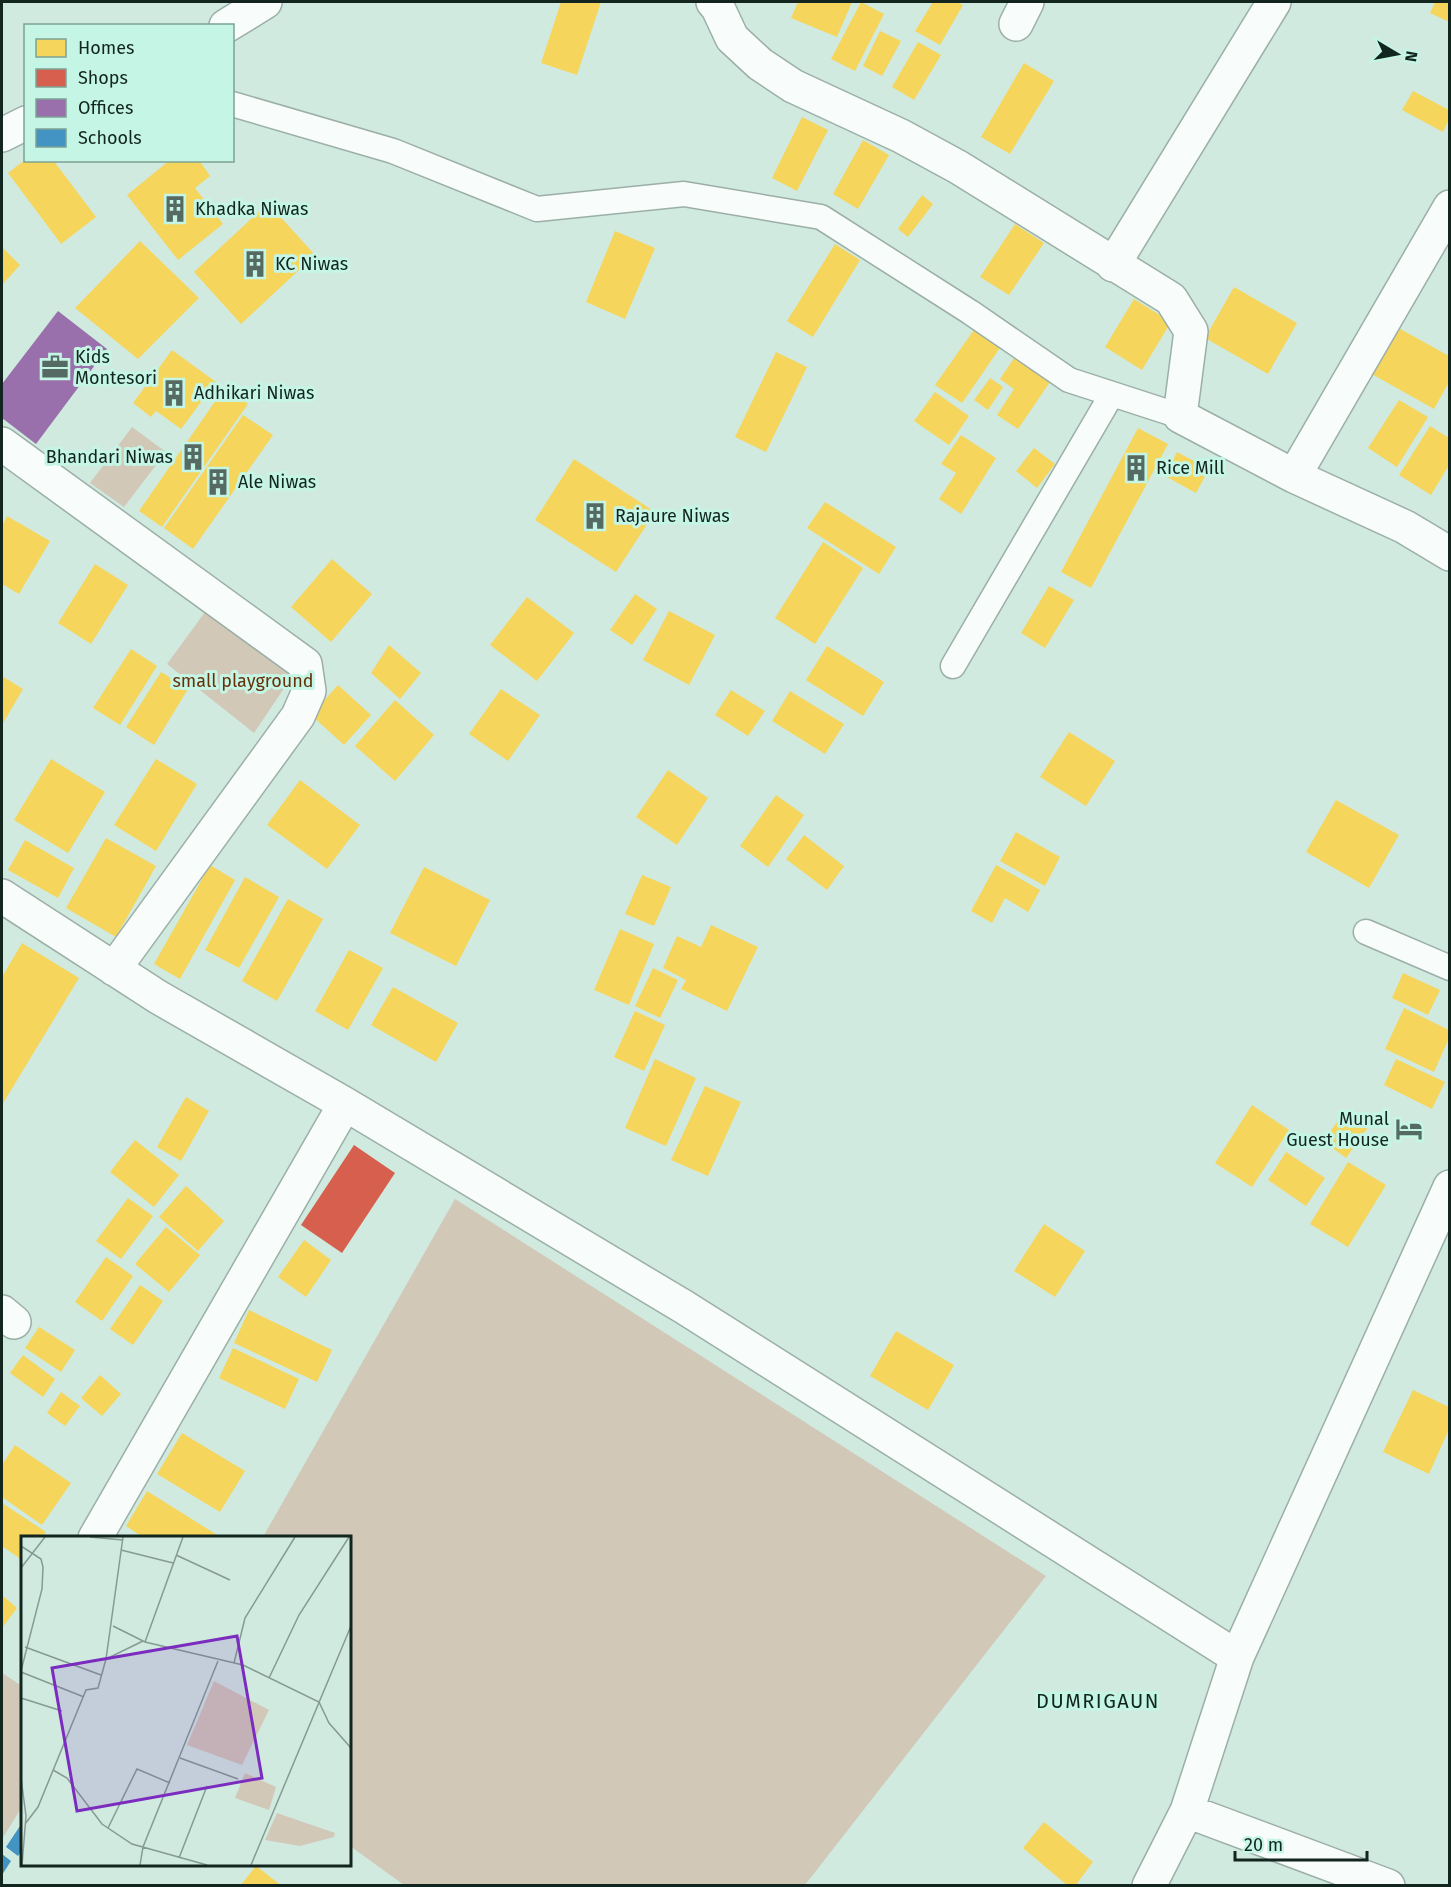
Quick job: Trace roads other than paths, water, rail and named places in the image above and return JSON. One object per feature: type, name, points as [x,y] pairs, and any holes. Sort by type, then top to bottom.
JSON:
[{"type":"street","points":[[229,24],[265,2]]},
{"type":"street","points":[[713,2],[732,38],[760,64],[793,86],[920,146],[958,167],[1171,299],[1191,331],[1180,416],[1294,476],[1405,527],[1449,553]]},
{"type":"street","points":[[1113,265],[1274,2]]},
{"type":"street","points":[[2,135],[24,124]]},
{"type":"street","points":[[1294,476],[1449,207]]},
{"type":"street","points":[[2,444],[305,664],[309,691],[298,716],[114,969]]},
{"type":"street","points":[[2,896],[158,997],[345,1104],[684,1307],[1237,1657]]},
{"type":"street","points":[[96,1536],[345,1104]]},
{"type":"street","points":[[1149,1886],[1187,1811],[1237,1657],[1449,1187]]},
{"type":"street","points":[[1187,1811],[1388,1886]]},
{"type":"lane","points":[[234,105],[393,151],[537,209],[684,194],[821,217],[970,312],[1069,380],[1180,416]]},
{"type":"lane","points":[[953,666],[1112,394]]},
{"type":"lane","points":[[1366,932],[1449,968]]},
{"type":"place","name":"Khadka Niwas","points":[[175,209]]},
{"type":"place","name":"KC Niwas","points":[[255,264]]},
{"type":"place","name":"Kids Montesori","points":[[55,367]]},
{"type":"place","name":"Adhikari Niwas","points":[[174,393]]},
{"type":"place","name":"Bhandari Niwas","points":[[193,457]]},
{"type":"place","name":"Rice Mill","points":[[1136,468]]},
{"type":"place","name":"Ale Niwas","points":[[218,482]]},
{"type":"place","name":"Rajaure Niwas","points":[[595,516]]},
{"type":"place","name":"Munal Guest House","points":[[1409,1129]]},
{"type":"district","name":"DUMRIGAUN","points":[[1098,1701]]},
{"type":"park label","name":"small playground","points":[[243,681]]}]
